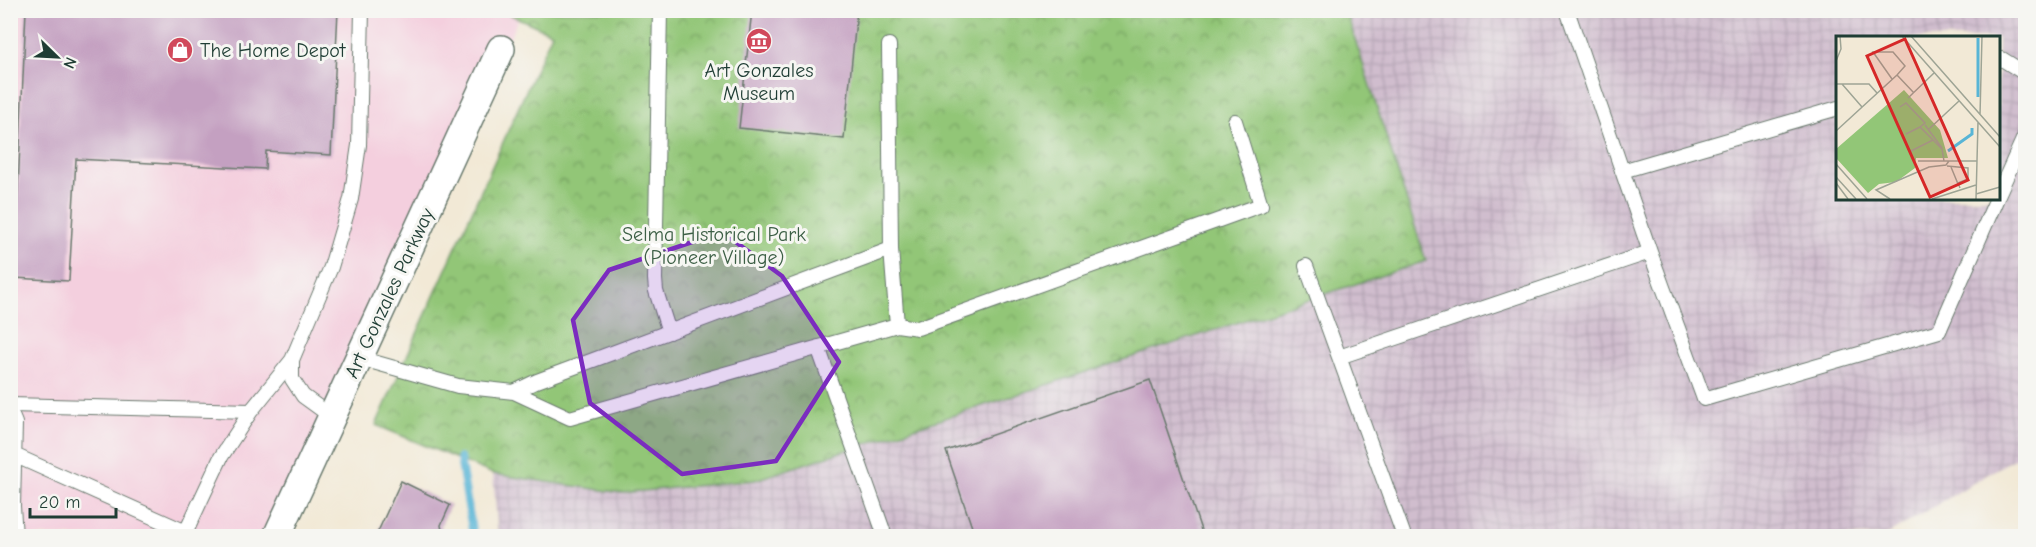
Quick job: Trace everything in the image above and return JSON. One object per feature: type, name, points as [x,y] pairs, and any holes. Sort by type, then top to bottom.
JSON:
[{"type":"street","name":"Art Gonzales Parkway","points":[[277,537],[501,49]]},
{"type":"lane","points":[[14,455],[185,534],[221,457],[251,411],[292,360],[331,267],[351,199],[359,146],[362,10]]},
{"type":"lane","points":[[660,10],[655,279],[656,291],[669,332]]},
{"type":"lane","points":[[1567,10],[1650,252],[1704,399],[1939,331],[1996,200]]},
{"type":"lane","points":[[889,45],[891,249],[897,325]]},
{"type":"lane","points":[[2000,60],[2025,74]]},
{"type":"lane","points":[[1622,171],[1836,109]]},
{"type":"lane","points":[[359,358],[458,386],[514,392],[570,418],[897,325],[918,328],[1261,205],[1235,121]]},
{"type":"lane","points":[[2000,191],[2025,133]]},
{"type":"lane","points":[[514,392],[537,381],[891,249]]},
{"type":"lane","points":[[1339,357],[1650,252]]},
{"type":"lane","points":[[1306,266],[1404,537]]},
{"type":"lane","points":[[818,347],[885,537]]},
{"type":"lane","points":[[292,360],[292,379],[303,396],[332,417]]},
{"type":"lane","points":[[10,405],[251,411]]},
{"type":"lane","points":[[10,411],[15,423],[13,506],[15,537]]},
{"type":"highlighted area","points":[[722,232],[782,276],[839,362],[776,461],[682,474],[590,403],[573,320],[609,270]]},
{"type":"shaded area","points":[[500,10],[518,19],[288,536],[11,536],[10,11]]},
{"type":"shaded area","points":[[1346,11],[2025,11],[2025,452],[1885,536],[498,536],[493,474],[622,493],[755,480],[1426,261]]},
{"type":"green space","name":"Selma Historical Park (Pioneer Village)","points":[[502,11],[1346,11],[1426,261],[755,480],[622,493],[493,474],[376,425],[552,33]]},
{"type":"building","points":[[26,10],[338,10],[331,155],[266,151],[265,169],[76,159],[69,281],[14,278]]},
{"type":"building","points":[[752,10],[857,10],[844,139],[739,128]]},
{"type":"building","points":[[1150,380],[1203,536],[975,536],[946,451]]},
{"type":"building","points":[[401,481],[450,505],[441,525],[443,536],[376,536]]},
{"type":"waterway","points":[[460,458],[473,536]]},
{"type":"place","name":"Art Gonzales Museum","points":[[759,41]]},
{"type":"place","name":"The Home Depot","points":[[180,50]]}]
